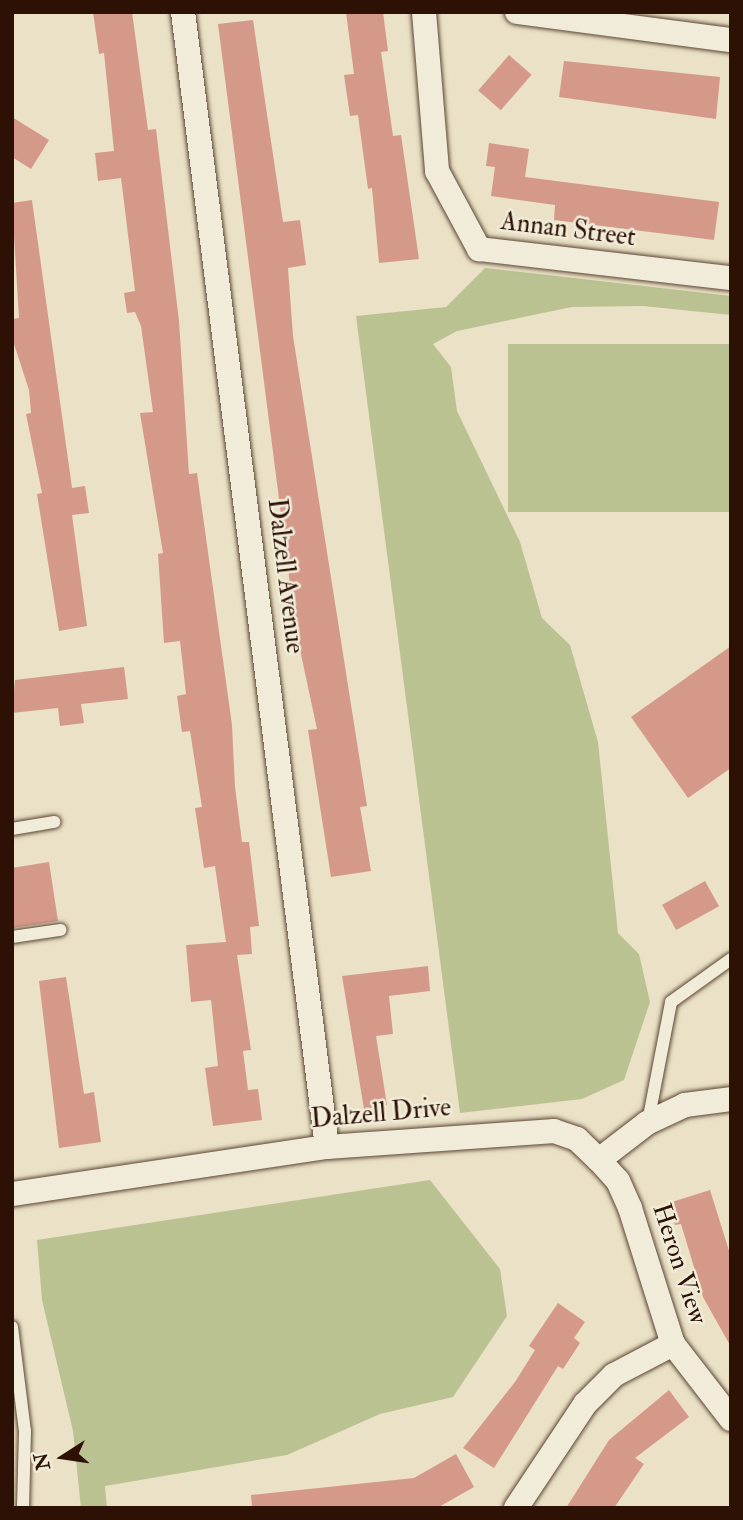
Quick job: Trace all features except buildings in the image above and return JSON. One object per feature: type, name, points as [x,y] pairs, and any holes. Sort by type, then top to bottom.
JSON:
[{"type":"street","name":"Dalzell Avenue","points":[[183,12],[327,1147]]},
{"type":"street","name":"Annan Street","points":[[424,12],[437,171],[478,249],[731,278]]},
{"type":"street","points":[[517,12],[731,40]]},
{"type":"street","points":[[599,1160],[647,1123],[685,1104],[731,1099]]},
{"type":"street","name":"Dalzell Drive","points":[[12,1194],[327,1147],[554,1131],[577,1139],[599,1160]]},
{"type":"street","name":"Heron View","points":[[599,1160],[618,1181],[629,1208],[673,1344],[731,1419]]},
{"type":"street","points":[[516,1508],[585,1404],[614,1375],[673,1344]]},
{"type":"lane","points":[[12,829],[54,822]]},
{"type":"lane","points":[[12,937],[61,930]]},
{"type":"lane","points":[[647,1123],[671,1002],[731,959]]},
{"type":"lane","points":[[12,1327],[25,1431],[23,1508]]},
{"type":"green space","points":[[485,268],[731,296],[731,315],[643,306],[572,307],[457,331],[433,344],[451,367],[457,411],[520,542],[542,618],[570,645],[598,742],[618,933],[639,954],[650,1002],[624,1080],[582,1099],[460,1113],[356,316],[446,307]]},
{"type":"green space","points":[[508,344],[731,344],[731,512],[508,512]]},
{"type":"green space","points":[[430,1180],[500,1269],[507,1316],[453,1397],[380,1414],[287,1455],[105,1486],[107,1508],[81,1508],[73,1431],[42,1300],[37,1240]]}]
